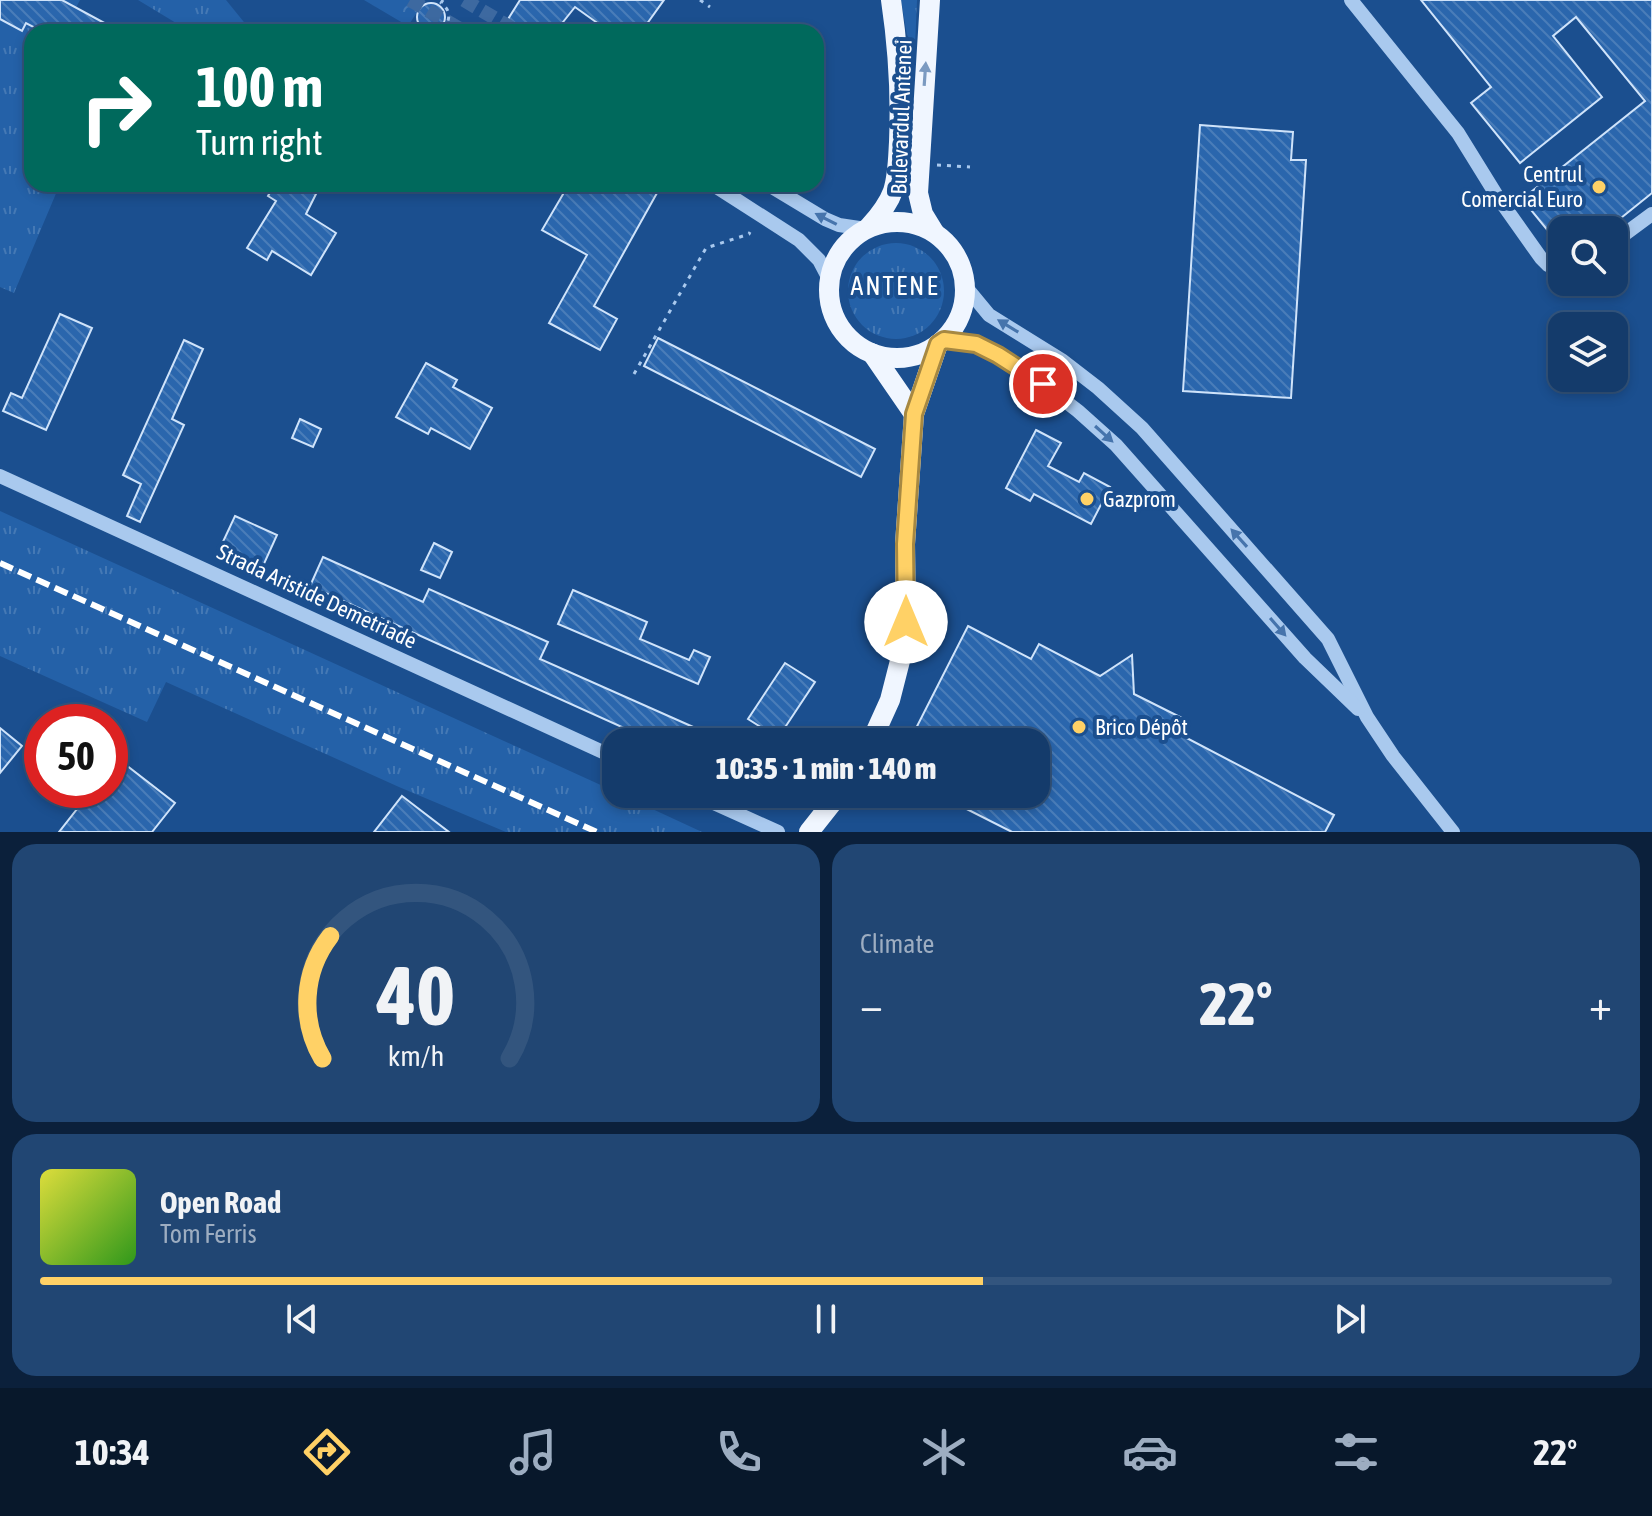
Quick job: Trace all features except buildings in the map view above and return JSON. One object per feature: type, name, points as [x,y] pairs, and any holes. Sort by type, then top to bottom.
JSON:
[{"type":"main road","name":"Bulevardul Antenei","points":[[868,228],[886,206],[894,188],[898,162],[900,95],[891,0]]},
{"type":"main road","name":"Bulevardul Antenei","points":[[930,0],[918,193],[923,214],[934,232]]},
{"type":"main road","points":[[877,728],[890,700],[903,649],[906,622],[905,544],[914,414],[941,342],[958,321],[965,286],[956,256],[934,232],[919,225],[885,223],[868,228],[852,238],[841,249],[829,279],[830,302],[838,324],[852,341],[872,353],[889,358],[923,353],[941,342]]},
{"type":"main road","points":[[872,353],[914,414]]},
{"type":"main road","points":[[809,832],[828,808]]},
{"type":"street","points":[[1351,0],[1458,133],[1497,196],[1548,265]]},
{"type":"street","points":[[724,192],[799,240],[819,260],[829,279]]},
{"type":"street","points":[[780,192],[839,225],[868,228]]},
{"type":"street","points":[[1628,232],[1652,214]]},
{"type":"street","points":[[965,286],[989,315],[1063,361],[1142,428],[1328,639],[1367,717],[1393,756],[1453,832]]},
{"type":"street","points":[[941,342],[976,344],[998,355],[1078,411],[1116,445],[1305,658],[1367,717]]},
{"type":"street","name":"Strada Aristide Demetriade","points":[[0,476],[602,752]]},
{"type":"street","points":[[725,808],[778,832]]},
{"type":"path","points":[[443,0],[441,3],[449,16],[446,24]]},
{"type":"path","points":[[700,0],[710,7]]},
{"type":"path","points":[[941,165],[970,167]]},
{"type":"path","points":[[634,374],[706,248],[750,232]]},
{"type":"green space","points":[[0,0],[80,0],[67,24],[24,24],[24,192],[57,192],[14,293],[0,287]]},
{"type":"green space","points":[[138,0],[226,0],[246,24],[178,24]]},
{"type":"green space","points":[[364,0],[425,0],[409,24]]},
{"type":"green space","points":[[901,0],[917,0],[915,47],[907,35]]},
{"type":"green space","points":[[896,243],[914,247],[930,257],[940,273],[944,291],[940,309],[930,325],[914,335],[896,339],[878,335],[862,325],[852,309],[848,291],[852,273],[862,257],[878,247]]},
{"type":"green space","points":[[0,511],[602,786],[602,808],[650,808],[702,832],[506,832],[166,682],[147,722],[128,713],[128,704],[107,704],[0,656]]},
{"type":"tunnel","points":[[410,0],[451,24]]},
{"type":"tunnel","points":[[464,0],[504,24]]},
{"type":"railway","points":[[0,563],[597,832]]},
{"type":"place","name":"Centrul Comercial Euro","points":[[1599,187]]},
{"type":"place","name":"Gazprom","points":[[1087,499]]},
{"type":"place","name":"Brico Dépôt","points":[[1079,727]]},
{"type":"district","name":"ANTENE","points":[[895,286]]},
{"type":"route","points":[[906,622],[905,544],[914,414],[938,344],[944,340],[976,344],[1043,384]]}]
